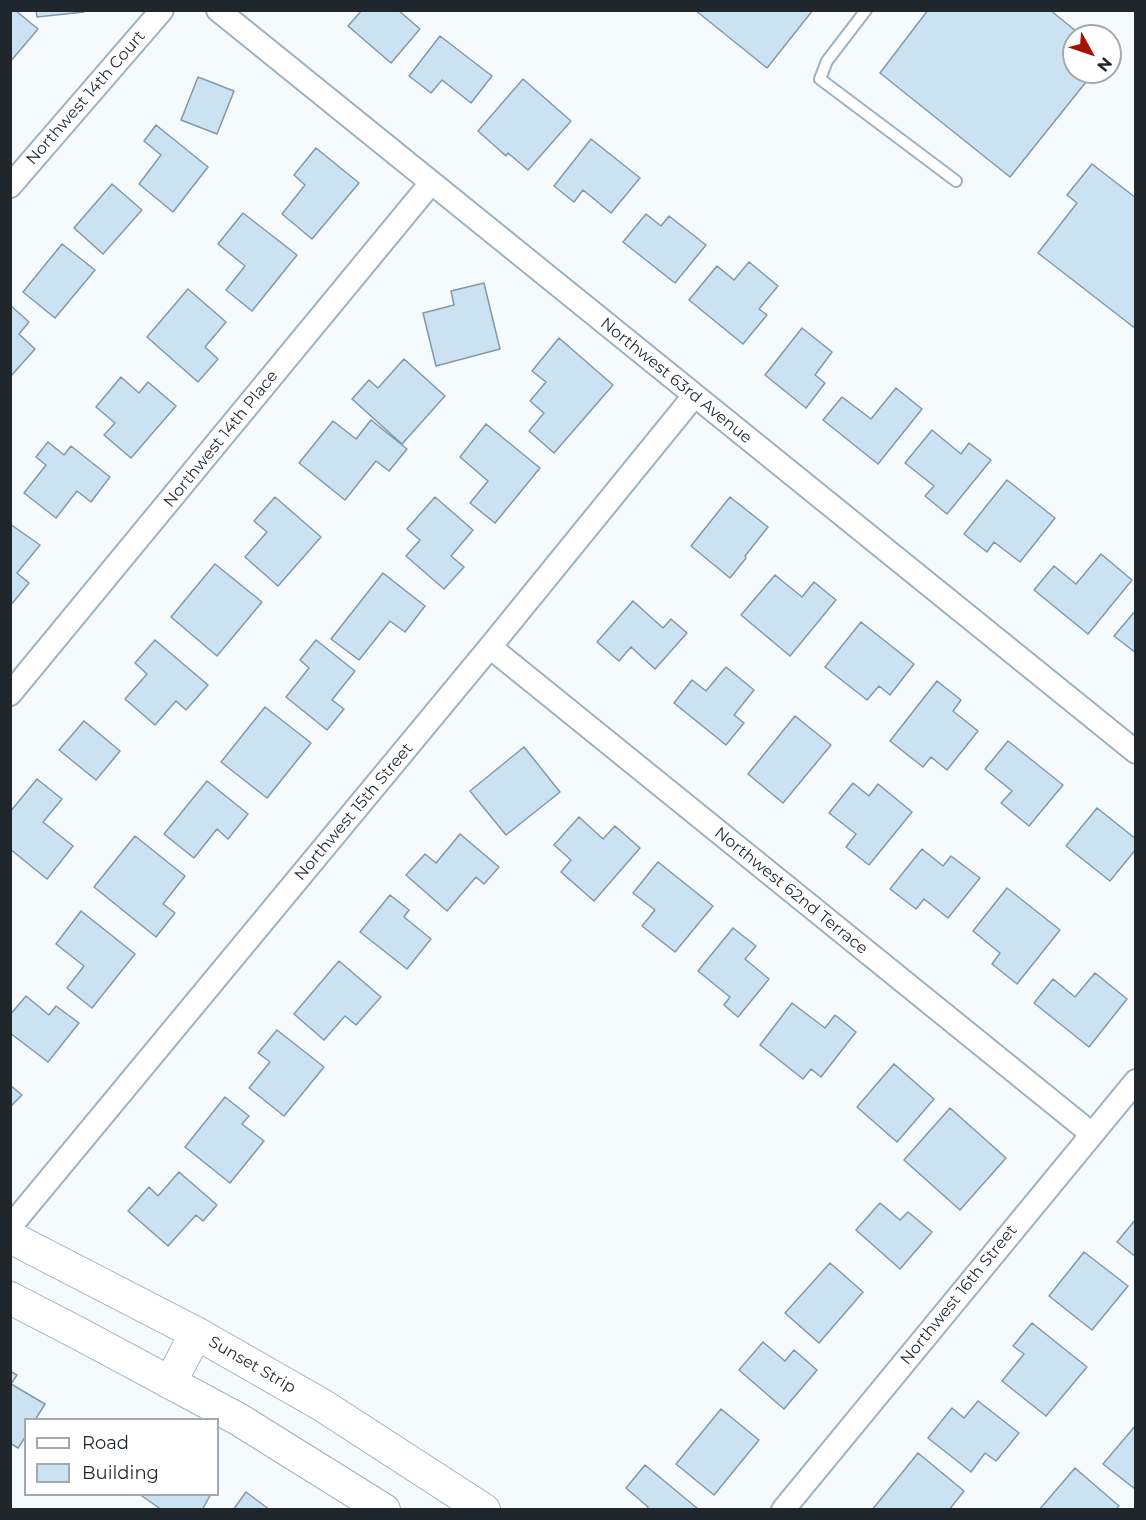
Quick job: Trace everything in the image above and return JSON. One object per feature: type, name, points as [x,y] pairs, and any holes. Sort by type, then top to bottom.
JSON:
[{"type":"street","name":"Northwest 14th Court","points":[[10,186],[162,10]]},
{"type":"street","name":"Northwest 63rd Avenue","points":[[218,10],[1136,752]]},
{"type":"street","name":"Northwest 14th Place","points":[[10,694],[431,183]]},
{"type":"street","name":"Northwest 15th Street","points":[[10,1227],[490,647],[694,396]]},
{"type":"street","name":"Northwest 62nd Terrace","points":[[490,647],[1092,1134]]},
{"type":"street","name":"Northwest 16th Street","points":[[783,1509],[1136,1081]]},
{"type":"street","name":"Sunset Strip","points":[[10,1237],[196,1333],[322,1405],[484,1509]]},
{"type":"street","points":[[10,1298],[238,1419],[384,1509]]},
{"type":"street","points":[[170,1383],[196,1333]]},
{"type":"lane","points":[[866,10],[827,61],[820,79],[956,181]]},
{"type":"building","points":[[10,10],[15,10],[38,29],[10,62]]},
{"type":"building","points":[[36,10],[84,10],[84,12],[37,17]]},
{"type":"building","points":[[362,10],[398,10],[420,29],[391,63],[348,26]]},
{"type":"building","points":[[695,10],[813,10],[767,68]]},
{"type":"building","points":[[928,10],[1050,10],[1067,24],[1062,24],[1062,84],[1084,84],[1010,177],[880,73]]},
{"type":"building","points":[[440,36],[492,76],[471,103],[442,80],[431,93],[409,76]]},
{"type":"building","points":[[198,77],[234,91],[217,134],[181,120]]},
{"type":"building","points":[[523,79],[571,121],[528,170],[508,153],[506,156],[478,131]]},
{"type":"building","points":[[156,125],[208,167],[173,212],[139,184],[161,155],[144,141]]},
{"type":"building","points":[[591,139],[640,178],[611,213],[583,190],[574,202],[554,186]]},
{"type":"building","points":[[316,148],[359,183],[312,239],[282,214],[305,185],[294,175]]},
{"type":"building","points":[[1092,164],[1136,198],[1136,329],[1038,253],[1077,203],[1067,195]]},
{"type":"building","points":[[112,184],[142,210],[103,254],[74,228]]},
{"type":"building","points":[[243,213],[297,255],[252,311],[226,290],[245,266],[218,244]]},
{"type":"building","points":[[646,214],[661,226],[669,216],[706,245],[675,283],[623,242]]},
{"type":"building","points":[[62,244],[95,270],[55,318],[23,292]]},
{"type":"building","points":[[749,262],[778,286],[759,309],[767,315],[743,344],[689,300],[717,266],[734,280]]},
{"type":"building","points":[[484,283],[500,349],[436,366],[423,313],[454,305],[451,291]]},
{"type":"building","points":[[188,289],[226,322],[205,347],[218,359],[198,382],[147,337]]},
{"type":"building","points":[[10,305],[29,322],[19,334],[35,349],[10,377]]},
{"type":"building","points":[[802,328],[832,352],[815,375],[825,383],[806,408],[765,375]]},
{"type":"building","points":[[559,338],[613,385],[554,453],[529,431],[544,413],[530,401],[546,382],[532,371]]},
{"type":"building","points":[[404,359],[445,396],[402,444],[352,399],[369,380],[378,388]]},
{"type":"building","points":[[121,377],[139,393],[148,382],[176,406],[131,458],[104,435],[115,423],[96,407]]},
{"type":"building","points":[[896,388],[922,409],[878,464],[823,420],[842,397],[871,419]]},
{"type":"building","points":[[371,420],[407,449],[389,471],[376,461],[345,500],[299,463],[333,421],[356,439]]},
{"type":"building","points":[[486,424],[540,468],[495,523],[470,503],[488,481],[460,457]]},
{"type":"building","points":[[932,430],[961,454],[969,443],[991,460],[947,514],[925,496],[934,486],[905,463]]},
{"type":"building","points":[[48,442],[64,455],[71,446],[110,477],[91,502],[77,491],[56,518],[24,493],[46,465],[36,457]]},
{"type":"building","points":[[1007,480],[1055,518],[1020,562],[994,542],[987,552],[964,534]]},
{"type":"building","points":[[275,497],[321,537],[278,586],[245,557],[267,532],[254,521]]},
{"type":"building","points":[[435,497],[473,530],[451,556],[464,567],[444,589],[406,556],[420,540],[407,529]]},
{"type":"building","points":[[730,497],[768,527],[730,578],[691,546]]},
{"type":"building","points":[[10,524],[40,545],[17,573],[29,583],[10,606]]},
{"type":"building","points":[[1101,554],[1132,580],[1088,634],[1034,590],[1054,566],[1076,584]]},
{"type":"building","points":[[215,564],[262,602],[217,656],[171,617]]},
{"type":"building","points":[[383,573],[425,606],[405,632],[390,621],[359,660],[331,639]]},
{"type":"building","points":[[775,575],[802,597],[814,582],[836,600],[790,656],[741,615]]},
{"type":"building","points":[[633,601],[663,628],[671,619],[687,633],[655,669],[631,647],[619,661],[597,642]]},
{"type":"building","points":[[1136,610],[1136,653],[1114,636]]},
{"type":"building","points":[[861,622],[914,664],[890,695],[879,686],[867,700],[825,667]]},
{"type":"building","points":[[155,640],[208,685],[186,710],[176,701],[155,725],[125,699],[147,674],[135,663]]},
{"type":"building","points":[[316,640],[355,671],[332,700],[344,709],[327,730],[286,697],[309,668],[300,660]]},
{"type":"building","points":[[726,667],[754,690],[734,715],[744,723],[726,745],[674,703],[692,680],[706,691]]},
{"type":"building","points":[[937,681],[961,700],[953,711],[978,731],[947,770],[931,757],[923,767],[890,741]]},
{"type":"building","points":[[265,707],[311,743],[267,798],[221,762]]},
{"type":"building","points":[[795,716],[831,745],[783,803],[748,774]]},
{"type":"building","points":[[84,721],[120,751],[96,780],[59,750]]},
{"type":"building","points":[[1008,741],[1063,785],[1029,826],[1001,803],[1012,791],[985,769]]},
{"type":"building","points":[[524,747],[560,792],[506,835],[470,791]]},
{"type":"building","points":[[37,779],[62,799],[43,822],[73,846],[47,879],[10,849],[10,812]]},
{"type":"building","points":[[207,781],[248,814],[228,839],[217,829],[194,858],[164,834]]},
{"type":"building","points":[[853,783],[869,796],[878,784],[912,812],[869,865],[846,847],[856,834],[829,813]]},
{"type":"building","points":[[1097,808],[1136,839],[1136,849],[1110,881],[1066,846]]},
{"type":"building","points":[[579,817],[603,839],[615,826],[640,848],[594,901],[561,872],[571,860],[554,845]]},
{"type":"building","points":[[460,834],[499,867],[484,884],[476,877],[447,911],[406,875],[425,854],[436,863]]},
{"type":"building","points":[[135,836],[185,876],[163,904],[175,913],[156,937],[94,887]]},
{"type":"building","points":[[922,849],[943,866],[951,856],[980,878],[948,918],[924,899],[916,909],[890,889]]},
{"type":"building","points":[[658,862],[713,906],[675,952],[642,926],[655,910],[633,893]]},
{"type":"building","points":[[1007,888],[1060,930],[1017,984],[992,964],[1000,953],[973,931]]},
{"type":"building","points":[[390,895],[409,910],[404,917],[431,939],[407,969],[360,932]]},
{"type":"building","points":[[81,911],[135,954],[92,1008],[67,988],[84,966],[56,944]]},
{"type":"building","points":[[733,928],[756,946],[745,959],[769,979],[738,1017],[724,1005],[730,997],[698,971]]},
{"type":"building","points":[[339,961],[381,997],[356,1025],[345,1016],[324,1040],[294,1014]]},
{"type":"building","points":[[1095,973],[1127,999],[1089,1047],[1034,1003],[1053,979],[1075,997]]},
{"type":"building","points":[[26,996],[49,1015],[56,1006],[79,1023],[48,1062],[10,1033],[10,1015]]},
{"type":"building","points":[[792,1003],[825,1028],[835,1015],[856,1032],[821,1077],[811,1069],[803,1079],[760,1045]]},
{"type":"building","points":[[277,1030],[324,1067],[284,1116],[249,1088],[270,1062],[258,1053]]},
{"type":"building","points":[[894,1064],[934,1099],[897,1142],[857,1107]]},
{"type":"building","points":[[10,1085],[22,1095],[10,1107]]},
{"type":"building","points":[[225,1097],[249,1116],[242,1124],[264,1141],[230,1183],[185,1147]]},
{"type":"building","points":[[950,1108],[1006,1158],[960,1210],[904,1160]]},
{"type":"building","points":[[179,1172],[217,1205],[203,1221],[196,1215],[168,1246],[128,1211],[149,1187],[158,1196]]},
{"type":"building","points":[[880,1203],[900,1220],[908,1212],[932,1232],[900,1269],[856,1230]]},
{"type":"building","points":[[1136,1219],[1136,1257],[1117,1242]]},
{"type":"building","points":[[1084,1252],[1128,1286],[1092,1330],[1049,1296]]},
{"type":"building","points":[[830,1263],[863,1292],[819,1343],[785,1313]]},
{"type":"building","points":[[1032,1323],[1087,1367],[1046,1416],[1002,1381],[1024,1354],[1013,1346]]},
{"type":"building","points":[[763,1342],[785,1361],[794,1350],[817,1370],[784,1409],[739,1370]]},
{"type":"building","points":[[10,1371],[17,1375],[11,1384],[45,1404],[36,1418],[24,1418],[24,1439],[18,1448],[10,1443]]},
{"type":"building","points":[[978,1401],[1019,1433],[996,1461],[985,1453],[971,1472],[928,1438],[952,1408],[964,1418]]},
{"type":"building","points":[[721,1409],[759,1440],[714,1495],[676,1464]]},
{"type":"building","points":[[1136,1425],[1136,1489],[1135,1489],[1103,1464]]},
{"type":"building","points":[[918,1453],[964,1491],[949,1510],[872,1510]]},
{"type":"building","points":[[645,1465],[698,1509],[646,1510],[648,1507],[626,1488]]},
{"type":"building","points":[[1075,1468],[1119,1506],[1115,1510],[1039,1510]]},
{"type":"building","points":[[246,1492],[270,1510],[233,1510]]},
{"type":"building","points":[[142,1496],[210,1496],[202,1510],[162,1510]]}]
